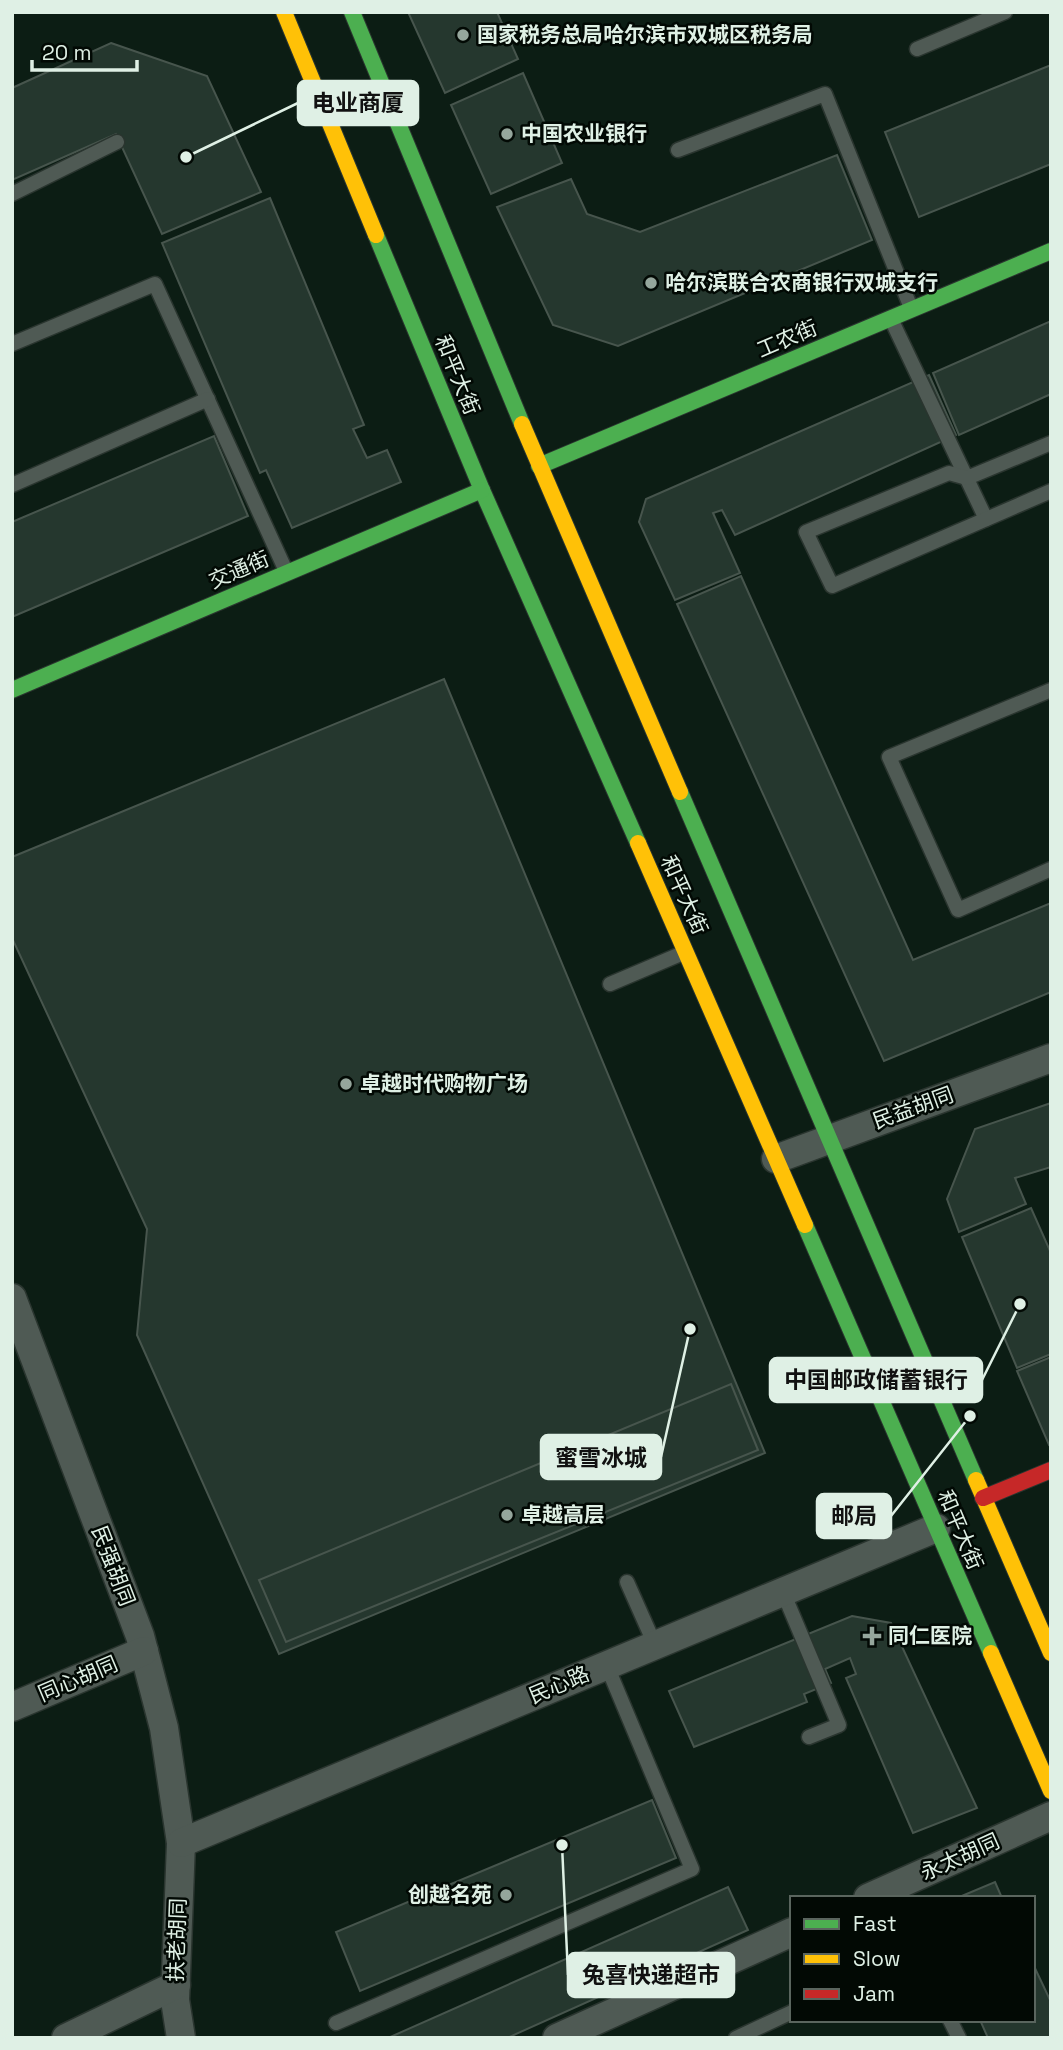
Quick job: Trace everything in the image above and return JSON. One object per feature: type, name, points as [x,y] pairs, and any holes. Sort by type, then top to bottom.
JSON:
[{"type":"main road","name":"和平大街","points":[[284,12],[482,490],[1051,1791]]},
{"type":"main road","name":"和平大街","points":[[352,12],[539,466],[1051,1653]]},
{"type":"main road","name":"工农街","points":[[539,466],[1051,251]]},
{"type":"main road","name":"交通街","points":[[12,690],[482,490]]},
{"type":"main road","points":[[983,1498],[1051,1470]]},
{"type":"street","name":"民益胡同","points":[[776,1159],[1051,1058]]},
{"type":"street","name":"民强胡同","points":[[12,1298],[24,1365],[144,1651],[164,1728],[181,1843]]},
{"type":"street","name":"民心路","points":[[181,1843],[936,1528]]},
{"type":"street","name":"同心胡同","points":[[12,1707],[144,1651]]},
{"type":"street","name":"永太胡同","points":[[873,1896],[1051,1816]]},
{"type":"street","name":"扶老胡同","points":[[181,1843],[175,2000],[181,2038]]},
{"type":"street","points":[[557,2038],[790,1933]]},
{"type":"street","points":[[66,2038],[176,1985]]},
{"type":"lane","points":[[917,49],[1005,12]]},
{"type":"lane","points":[[678,150],[825,94],[912,309]]},
{"type":"lane","points":[[12,194],[117,142]]},
{"type":"lane","points":[[12,344],[155,284],[287,573]]},
{"type":"lane","points":[[890,318],[986,519]]},
{"type":"lane","points":[[12,485],[208,400]]},
{"type":"lane","points":[[1051,443],[967,478],[949,473],[806,532],[832,586],[1051,491]]},
{"type":"lane","points":[[1051,690],[889,757],[958,910],[1051,869]]},
{"type":"lane","points":[[610,984],[686,952]]},
{"type":"lane","points":[[627,1582],[655,1645]]},
{"type":"lane","points":[[783,1592],[839,1725],[809,1737]]},
{"type":"lane","points":[[336,2023],[692,1869],[607,1665]]},
{"type":"lane","points":[[736,2038],[790,2013]]},
{"type":"lane","points":[[951,2022],[959,2038]]},
{"type":"building","name":"国家税务总局哈尔滨市双城区税务局","points":[[408,12],[497,12],[518,59],[445,93]]},
{"type":"building","points":[[111,43],[207,76],[261,192],[162,234],[116,134],[12,180],[12,88]]},
{"type":"building","points":[[1051,65],[1051,164],[919,217],[885,132]]},
{"type":"building","name":"中国农业银行","points":[[523,73],[562,163],[491,194],[451,105]]},
{"type":"building","name":"哈尔滨联合农商银行双城支行","points":[[837,155],[872,240],[618,346],[553,325],[497,207],[571,179],[587,214],[640,232]]},
{"type":"building","points":[[270,198],[364,425],[353,429],[367,458],[387,450],[401,482],[292,528],[266,470],[260,473],[162,243]]},
{"type":"building","points":[[1051,321],[1051,394],[959,435],[933,373]]},
{"type":"building","points":[[929,375],[956,435],[735,535],[722,510],[713,513],[740,573],[675,600],[639,522],[646,499]]},
{"type":"building","points":[[214,436],[248,516],[12,617],[12,522]]},
{"type":"building","points":[[741,576],[913,960],[1051,903],[1051,992],[884,1061],[677,604]]},
{"type":"building","name":"卓越时代购物广场","points":[[444,679],[765,1453],[279,1654],[137,1335],[147,1229],[12,938],[12,857]]},
{"type":"building","points":[[1051,1103],[1051,1167],[1015,1178],[1026,1204],[959,1232],[947,1199],[975,1129]]},
{"type":"building","points":[[1031,1208],[1051,1253],[1051,1354],[1017,1368],[962,1237]]},
{"type":"building","points":[[1051,1357],[1051,1444],[1049,1445],[1017,1371]]},
{"type":"building","name":"卓越高层","points":[[731,1384],[758,1450],[286,1642],[259,1580]]},
{"type":"building","points":[[852,1616],[891,1623],[977,1808],[913,1833],[846,1678],[856,1674],[850,1658],[825,1669],[831,1683],[804,1694],[807,1702],[694,1747],[669,1691]]},
{"type":"building","name":"创越名苑","points":[[652,1800],[676,1858],[360,1991],[336,1932]]},
{"type":"building","points":[[995,1882],[1001,1896],[962,1896]]},
{"type":"building","points":[[728,1887],[748,1930],[507,2038],[388,2038]]},
{"type":"building","points":[[1035,1968],[1051,2002],[1051,2038],[988,2038],[981,2022],[1035,2022]]},
{"type":"traffic: fast","points":[[352,12],[522,424]]},
{"type":"traffic: fast","points":[[376,235],[482,490],[638,843]]},
{"type":"traffic: fast","points":[[539,466],[1051,251]]},
{"type":"traffic: fast","points":[[12,690],[482,490]]},
{"type":"traffic: fast","points":[[680,792],[976,1480]]},
{"type":"traffic: fast","points":[[805,1225],[991,1653]]},
{"type":"traffic: slow","points":[[284,12],[376,235]]},
{"type":"traffic: slow","points":[[522,424],[680,792]]},
{"type":"traffic: slow","points":[[638,843],[805,1225]]},
{"type":"traffic: slow","points":[[976,1480],[1051,1653]]},
{"type":"traffic: slow","points":[[991,1653],[1051,1791]]},
{"type":"traffic: jam","points":[[983,1498],[1051,1470]]},
{"type":"place","name":"国家税务总局哈尔滨市双城区税务局","points":[[463,35]]},
{"type":"place","name":"中国农业银行","points":[[507,134]]},
{"type":"place","name":"电业商厦","points":[[186,157]]},
{"type":"place","name":"哈尔滨联合农商银行双城支行","points":[[651,283]]},
{"type":"place","name":"卓越时代购物广场","points":[[346,1084]]},
{"type":"place","name":"中国邮政储蓄银行","points":[[1020,1304]]},
{"type":"place","name":"蜜雪冰城","points":[[690,1329]]},
{"type":"place","name":"邮局","points":[[970,1416]]},
{"type":"place","name":"卓越高层","points":[[507,1515]]},
{"type":"place","name":"同仁医院","points":[[872,1636]]},
{"type":"place","name":"兔喜快递超市","points":[[562,1845]]},
{"type":"place","name":"创越名苑","points":[[506,1895]]}]
